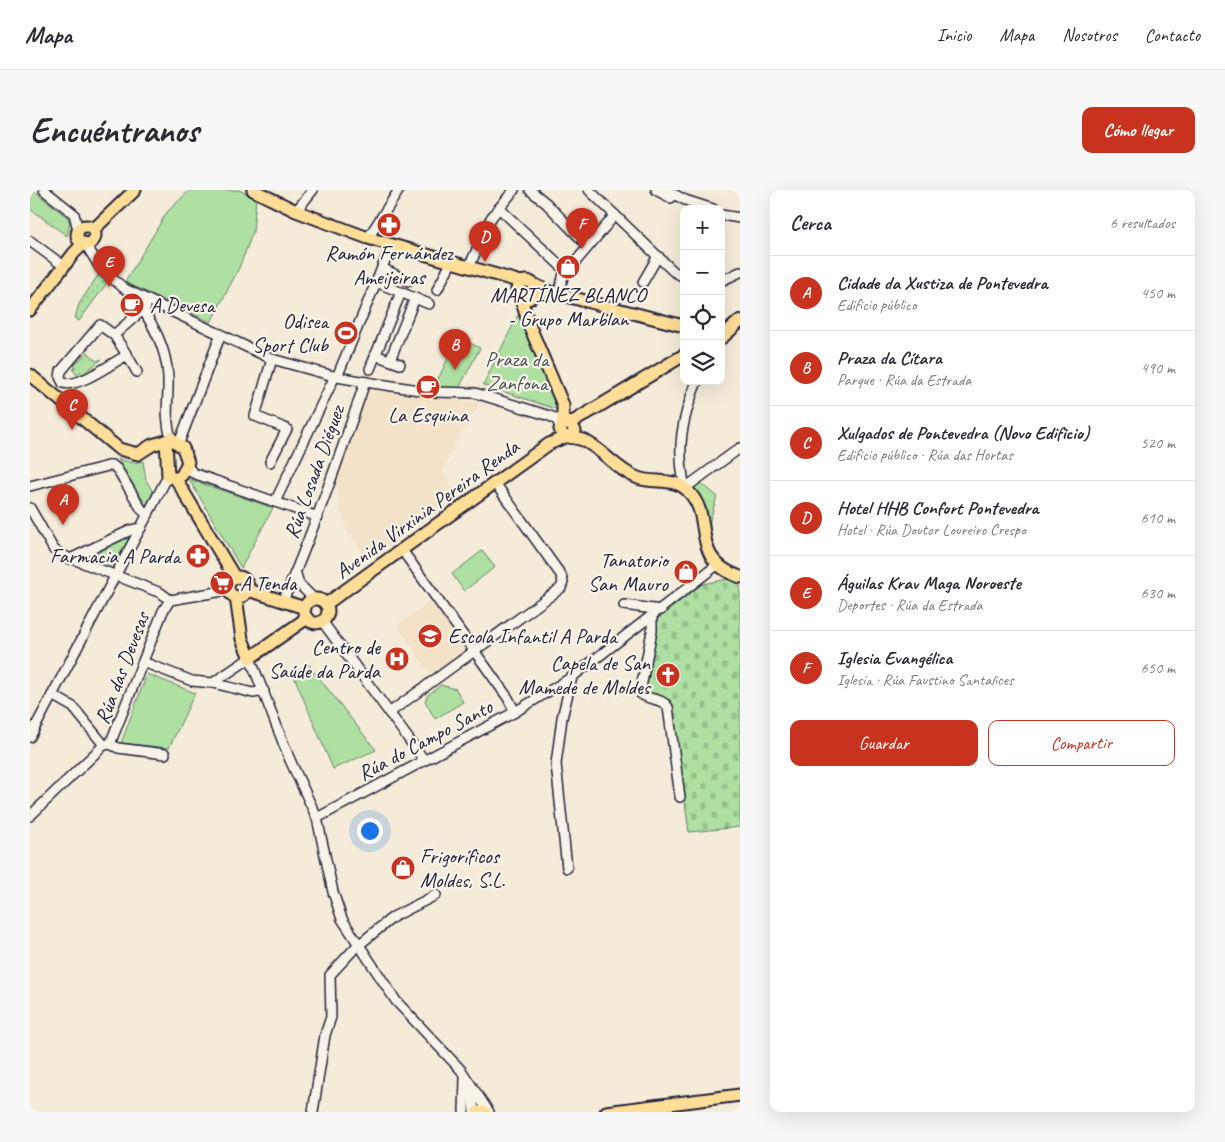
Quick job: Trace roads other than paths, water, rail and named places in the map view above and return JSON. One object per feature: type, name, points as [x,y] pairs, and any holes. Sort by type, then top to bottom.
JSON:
[{"type":"highway","points":[[725,332],[738,322]]},
{"type":"main road","points":[[30,310],[74,253],[81,238],[92,240],[93,230],[135,190]]},
{"type":"main road","points":[[253,190],[296,210],[368,238],[469,268],[528,291],[553,292],[680,325]]},
{"type":"main road","points":[[528,291],[527,315],[563,405],[568,412],[569,427],[618,466],[638,478],[668,482],[685,488],[694,498],[709,553],[717,565],[740,577]]},
{"type":"main road","name":"Avenida Virxinia Pereira Renda","points":[[326,604],[550,444],[569,427],[680,358]]},
{"type":"main road","points":[[30,375],[119,449],[138,454],[152,445],[171,437]]},
{"type":"main road","points":[[171,437],[187,455],[187,466],[172,478]]},
{"type":"main road","points":[[171,437],[172,478],[235,578],[246,581],[248,590],[245,595],[232,593]]},
{"type":"main road","points":[[235,578],[229,584],[242,639],[250,658],[306,613],[308,602],[314,599],[321,600],[326,604],[328,611],[322,621],[312,622],[306,613],[284,602],[248,590]]},
{"type":"main road","points":[[606,1112],[740,1095]]},
{"type":"main road","points":[[478,1112],[485,1112]]},
{"type":"street","points":[[44,190],[74,214],[81,238],[91,255],[112,280],[132,293],[272,359],[336,377],[364,382],[433,392],[475,393],[550,416],[569,427]]},
{"type":"street","points":[[296,210],[313,190]]},
{"type":"street","points":[[368,238],[399,190]]},
{"type":"street","points":[[469,268],[491,218],[514,190]]},
{"type":"street","points":[[530,190],[546,203],[588,246]]},
{"type":"street","points":[[589,190],[658,256],[680,274]]},
{"type":"street","points":[[656,190],[688,205]]},
{"type":"street","points":[[666,190],[684,200],[700,205]]},
{"type":"street","points":[[499,208],[566,270]]},
{"type":"street","points":[[725,211],[740,213]]},
{"type":"street","points":[[553,292],[560,288],[566,270],[572,266],[615,215]]},
{"type":"street","points":[[725,216],[740,218]]},
{"type":"street","points":[[30,241],[64,266]]},
{"type":"street","points":[[275,502],[336,377],[391,246]]},
{"type":"street","points":[[74,253],[85,251],[91,255]]},
{"type":"street","points":[[643,282],[658,256]]},
{"type":"street","points":[[437,290],[451,263]]},
{"type":"street","points":[[382,268],[408,281]]},
{"type":"street","points":[[725,279],[740,272]]},
{"type":"street","points":[[376,282],[429,304]]},
{"type":"street","points":[[370,369],[401,292]]},
{"type":"street","points":[[132,293],[154,326],[164,348],[168,378],[166,417],[171,437]]},
{"type":"street","points":[[390,360],[415,298]]},
{"type":"street","points":[[114,335],[143,309],[154,303]]},
{"type":"street","points":[[127,354],[79,382],[69,385],[63,383],[60,377],[62,371],[100,325],[114,335],[127,354],[137,372]]},
{"type":"street","points":[[171,437],[184,428],[221,334]]},
{"type":"street","points":[[375,355],[400,364]]},
{"type":"street","points":[[270,462],[286,429],[255,416],[272,359]]},
{"type":"street","name":"Rúa Losada Diéguez","points":[[284,602],[318,517],[364,382]]},
{"type":"street","points":[[695,385],[688,403],[680,437],[679,455],[685,488],[740,448]]},
{"type":"street","points":[[171,437],[176,429],[184,428]]},
{"type":"street","points":[[30,486],[112,466],[119,471],[142,510],[148,515]]},
{"type":"street","points":[[187,466],[193,473],[318,517]]},
{"type":"street","points":[[30,737],[148,515],[172,478]]},
{"type":"street","points":[[389,713],[556,593],[563,585],[561,575],[495,483]]},
{"type":"street","points":[[30,508],[54,550],[63,557],[73,559],[161,593],[170,600],[232,593]]},
{"type":"street","points":[[73,559],[131,530],[141,528]]},
{"type":"street","points":[[402,550],[508,698],[515,712]]},
{"type":"street","name":"Rúa do Campo Santo","points":[[316,818],[515,712],[572,677],[717,565]]},
{"type":"street","points":[[296,574],[299,584],[314,599]]},
{"type":"street","name":"Rúa das Devesas","points":[[107,745],[143,662],[162,611],[170,600]]},
{"type":"street","points":[[624,605],[661,610]]},
{"type":"street","points":[[652,617],[652,631],[640,694],[659,700],[668,707],[680,797]]},
{"type":"street","points":[[322,621],[424,760]]},
{"type":"street","points":[[213,683],[250,658],[290,760],[316,818],[337,908],[405,1012],[465,1076],[489,1112]]},
{"type":"street","points":[[143,662],[192,681],[213,683],[253,693],[264,691]]},
{"type":"street","points":[[567,868],[556,764],[562,718],[572,677]]},
{"type":"street","points":[[52,695],[73,706],[107,745],[165,754]]},
{"type":"street","points":[[30,816],[107,745]]},
{"type":"street","points":[[313,1112],[325,1035],[331,1017],[330,975],[360,945],[393,917],[436,895]]},
{"type":"street","points":[[464,1112],[465,1076]]},
{"type":"street","points":[[472,1086],[475,1099],[474,1112]]},
{"type":"place","name":"Ramón Fernández Ameijeiras","points":[[389,225]]},
{"type":"place","name":"Iglesia Evangélica","points":[[582,249]]},
{"type":"place","name":"Hotel HHB Confort Pontevedra","points":[[485,262]]},
{"type":"place","name":"MARTÍNEZ BLANCO - Grupo Marblan","points":[[568,267]]},
{"type":"place","name":"Águilas Krav Maga Noroeste","points":[[109,287]]},
{"type":"place","name":"A Devesa","points":[[132,305]]},
{"type":"place","name":"Odisea Sport Club","points":[[346,333]]},
{"type":"place","name":"Praza da Cítara","points":[[455,370]]},
{"type":"place","name":"La Esquina","points":[[428,387]]},
{"type":"place","name":"Xulgados de Pontevedra (Novo Edificio)","points":[[72,430]]},
{"type":"place","name":"Cidade da Xustiza de Pontevedra","points":[[63,525]]},
{"type":"place","name":"Farmacia A Parda","points":[[198,556]]},
{"type":"place","name":"Tanatorio San Mauro","points":[[686,572]]},
{"type":"place","name":"A Tenda","points":[[222,583]]},
{"type":"place","name":"Escola Infantil A Parda","points":[[430,636]]},
{"type":"place","name":"Centro de Saúde da Parda","points":[[397,659]]},
{"type":"place","name":"Capela de San Mamede de Moldes","points":[[668,675]]},
{"type":"place","name":"Frigoríficos Moldes, S.L.","points":[[403,868]]},
{"type":"park label","name":"Praza da Zanfona","points":[[517,371]]}]
